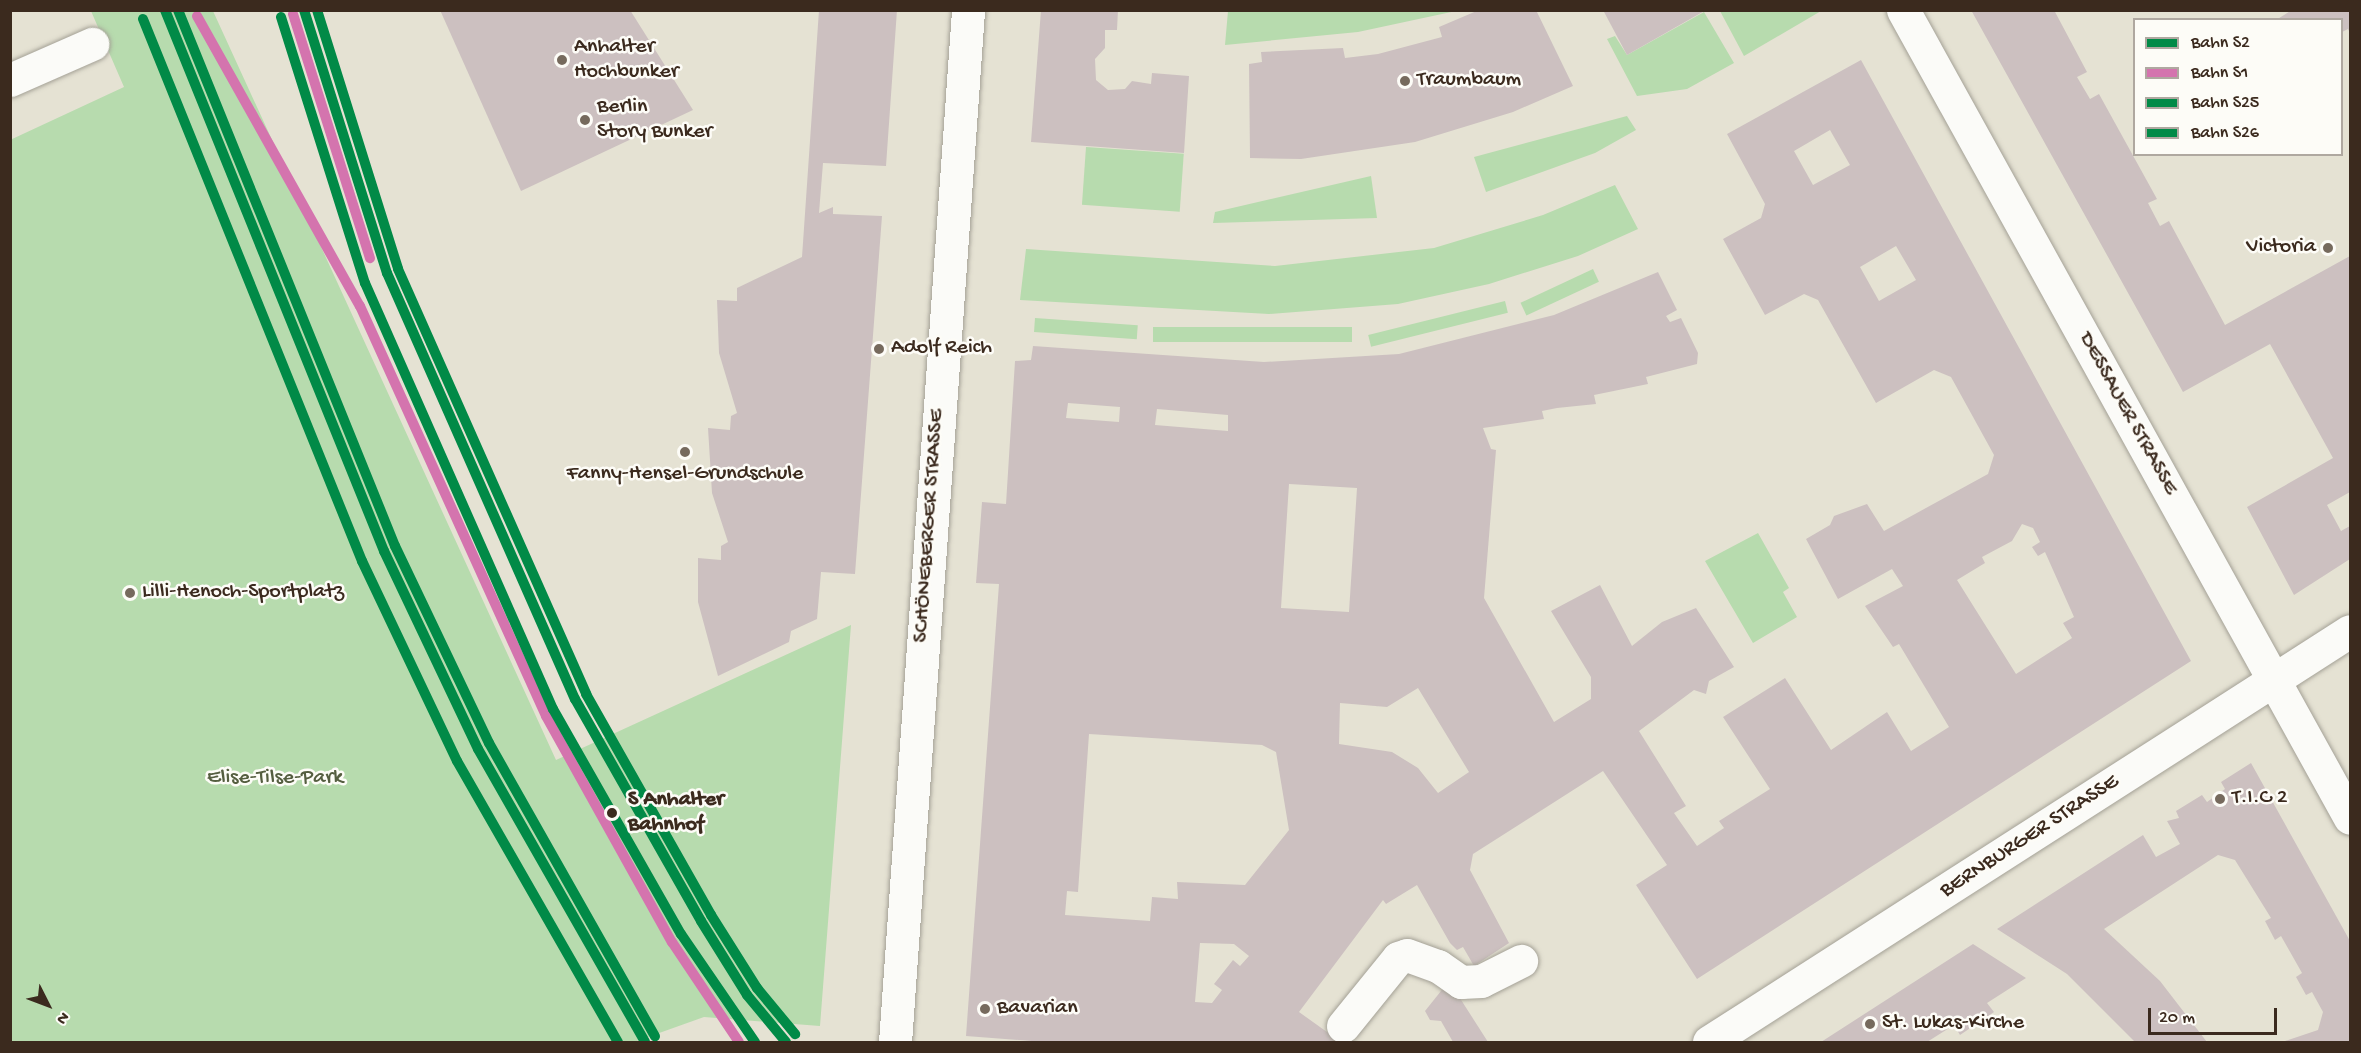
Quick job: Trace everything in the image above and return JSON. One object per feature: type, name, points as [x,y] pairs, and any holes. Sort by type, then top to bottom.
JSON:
[{"type":"street","name":"SCHÖNEBERGER STRASSE","points":[[895,1042],[968,10]]},
{"type":"street","name":"DESSAUER STRASSE","points":[[1903,10],[2350,818]]},
{"type":"street","points":[[10,80],[92,44]]},
{"type":"street","name":"BERNBURGER STRASSE","points":[[1709,1042],[2350,631]]},
{"type":"street","points":[[1343,1026],[1398,958],[1407,955],[1438,966],[1461,982],[1481,981],[1521,962]]},
{"type":"green space","points":[[1228,10],[1456,11],[1358,32],[1225,45]]},
{"type":"green space","name":"Elise-Tilse-Park","points":[[91,11],[213,11],[556,760],[851,625],[820,1026],[704,1017],[634,1042],[11,1042],[10,140],[124,87]]},
{"type":"green space","points":[[1720,11],[1821,11],[1744,56]]},
{"type":"green space","points":[[1704,12],[1734,63],[1687,89],[1637,96],[1607,39],[1615,36],[1627,55]]},
{"type":"green space","points":[[1627,116],[1636,130],[1595,153],[1486,192],[1474,157]]},
{"type":"green space","points":[[1086,147],[1184,154],[1180,212],[1082,205]]},
{"type":"green space","points":[[1371,176],[1377,218],[1213,223],[1215,212]]},
{"type":"green space","points":[[1615,185],[1638,229],[1578,256],[1489,284],[1398,304],[1269,314],[1020,300],[1026,249],[1275,266],[1434,248],[1543,215]]},
{"type":"green space","points":[[1593,269],[1599,282],[1526,315],[1520,303]]},
{"type":"green space","points":[[1505,301],[1508,313],[1371,347],[1368,335]]},
{"type":"green space","points":[[1035,318],[1138,325],[1137,339],[1034,332]]},
{"type":"green space","points":[[1153,327],[1352,327],[1352,342],[1153,342]]},
{"type":"green space","points":[[1758,533],[1789,588],[1783,592],[1797,617],[1753,643],[1705,561]]},
{"type":"building","name":"Anhalter Hochbunker","points":[[440,10],[630,10],[693,110],[521,191]]},
{"type":"building","points":[[819,10],[897,10],[886,166],[823,163],[819,213],[833,207],[833,214],[882,216],[855,574],[821,572],[817,619],[791,631],[789,642],[718,676],[698,602],[698,558],[721,560],[721,546],[728,542],[712,493],[708,428],[730,430],[731,416],[737,413],[719,353],[717,300],[737,301],[737,288],[802,257]]},
{"type":"building","points":[[1041,10],[1118,10],[1117,30],[1105,30],[1105,48],[1095,59],[1096,80],[1108,90],[1125,89],[1132,81],[1151,84],[1152,73],[1189,76],[1184,153],[1031,142]]},
{"type":"building","name":"Traumbaum","points":[[1479,10],[1536,10],[1573,86],[1513,112],[1415,142],[1301,159],[1250,158],[1249,64],[1262,62],[1261,52],[1343,48],[1345,58],[1378,54],[1442,37],[1439,27]]},
{"type":"building","points":[[1603,10],[1706,10],[1627,55]]},
{"type":"building","points":[[1971,10],[2054,10],[2087,72],[2077,77],[2090,99],[2099,94],[2157,199],[2148,203],[2160,226],[2169,221],[2225,325],[2350,256],[2350,492],[2327,505],[2341,531],[2350,526],[2350,559],[2294,595],[2247,507],[2333,458],[2270,344],[2183,392]]},
{"type":"building","points":[[2292,10],[2350,10],[2350,33],[2348,29],[2343,32],[2343,18],[2279,18]]},
{"type":"building","points":[[1861,60],[2191,661],[1697,979],[1636,885],[1667,865],[1603,771],[1473,854],[1470,870],[1509,943],[1474,966],[1463,947],[1457,950],[1450,943],[1417,885],[1386,904],[1383,900],[1299,1012],[1341,1042],[1044,1042],[966,1036],[999,584],[976,583],[982,502],[1006,504],[1015,361],[1031,360],[1033,346],[1264,362],[1399,354],[1554,315],[1658,272],[1677,310],[1666,316],[1670,322],[1681,318],[1698,353],[1697,364],[1646,377],[1648,384],[1594,395],[1596,404],[1542,411],[1544,419],[1483,428],[1491,449],[1496,450],[1484,598],[1554,722],[1591,699],[1591,677],[1551,611],[1600,585],[1632,646],[1662,622],[1696,608],[1734,667],[1709,681],[1706,694],[1694,690],[1639,731],[1686,806],[1674,813],[1697,846],[1724,828],[1719,821],[1770,789],[1723,717],[1785,678],[1831,750],[1887,712],[1911,751],[1949,727],[1899,644],[1893,647],[1865,606],[1903,586],[1892,569],[1838,599],[1806,539],[1830,525],[1834,516],[1867,504],[1884,531],[1988,474],[1994,455],[1951,377],[1934,370],[1876,403],[1818,300],[1804,294],[1765,315],[1723,239],[1761,218],[1765,204],[1727,134]],"holes":[[[1830,130],[1850,165],[1813,185],[1794,151]],[[1896,246],[1916,280],[1879,301],[1860,267]],[[1068,403],[1120,407],[1119,422],[1066,418]],[[1157,409],[1228,415],[1228,431],[1155,425]],[[1289,484],[1357,488],[1349,612],[1281,608]],[[2022,524],[2033,528],[2040,542],[2032,547],[2038,556],[2045,552],[2074,617],[2063,623],[2072,638],[2016,674],[1957,580],[1985,563],[1982,557],[2012,541]],[[1418,688],[1469,772],[1438,793],[1418,768],[1392,752],[1339,744],[1340,703],[1387,707]],[[1089,734],[1262,745],[1276,752],[1289,830],[1245,885],[1177,882],[1178,899],[1152,897],[1150,921],[1065,915],[1067,891],[1078,892]],[[1200,943],[1234,944],[1249,956],[1240,966],[1233,960],[1214,984],[1222,990],[1212,1003],[1195,1002]]]},
{"type":"building","points":[[2251,763],[2350,941],[2350,1042],[2282,1042],[2318,1030],[2323,1012],[2312,992],[2306,995],[2296,977],[2302,973],[2281,936],[2275,940],[2265,921],[2271,918],[2235,860],[2218,855],[2104,929],[2160,981],[2207,1042],[2135,1042],[2067,974],[1997,929],[2143,835],[2156,857],[2180,844],[2167,821],[2179,818],[2176,811],[2202,795],[2207,802],[2225,789],[2221,782]]},
{"type":"building","points":[[1973,944],[2026,978],[1987,1003],[1994,1012],[1960,1035],[1954,1025],[1927,1042],[1821,1042]]},
{"type":"building","points":[[1449,981],[1488,1042],[1453,1042],[1441,1021],[1430,1020],[1425,1011]]},
{"type":"rail line","name":"S2","points":[[165,10],[384,551],[478,749],[645,1042]]},
{"type":"rail line","name":"S25","points":[[178,10],[395,546],[489,743],[655,1036]]},
{"type":"rail line","name":"S2","points":[[304,10],[387,273],[575,699],[701,921],[747,995],[786,1042]]},
{"type":"rail line","name":"S25","points":[[317,10],[398,269],[586,694],[711,915],[757,988],[795,1034]]},
{"type":"rail line","name":"S1","points":[[293,14],[370,258]]},
{"type":"rail line","name":"S1","points":[[197,16],[360,306],[546,716],[672,942],[739,1042]]},
{"type":"rail line","name":"S26","points":[[281,17],[365,283],[553,709],[681,934],[755,1042]]},
{"type":"rail line","name":"S26","points":[[143,19],[362,561],[457,761],[618,1042]]},
{"type":"place","name":"Anhalter Hochbunker","points":[[562,60]]},
{"type":"place","name":"Traumbaum","points":[[1405,81]]},
{"type":"place","name":"Berlin Story Bunker","points":[[585,120]]},
{"type":"place","name":"Victoria","points":[[2328,248]]},
{"type":"place","name":"Adolf Reich","points":[[879,349]]},
{"type":"place","name":"Fanny-Hensel-Grundschule","points":[[685,452]]},
{"type":"place","name":"Lilli-Henoch-Sportplatz","points":[[130,593]]},
{"type":"place","name":"T.I.C 2","points":[[2220,799]]},
{"type":"place","name":"S Anhalter Bahnhof","points":[[612,813]]},
{"type":"place","name":"Bavarian","points":[[985,1009]]},
{"type":"place","name":"St. Lukas-Kirche","points":[[1870,1024]]}]
